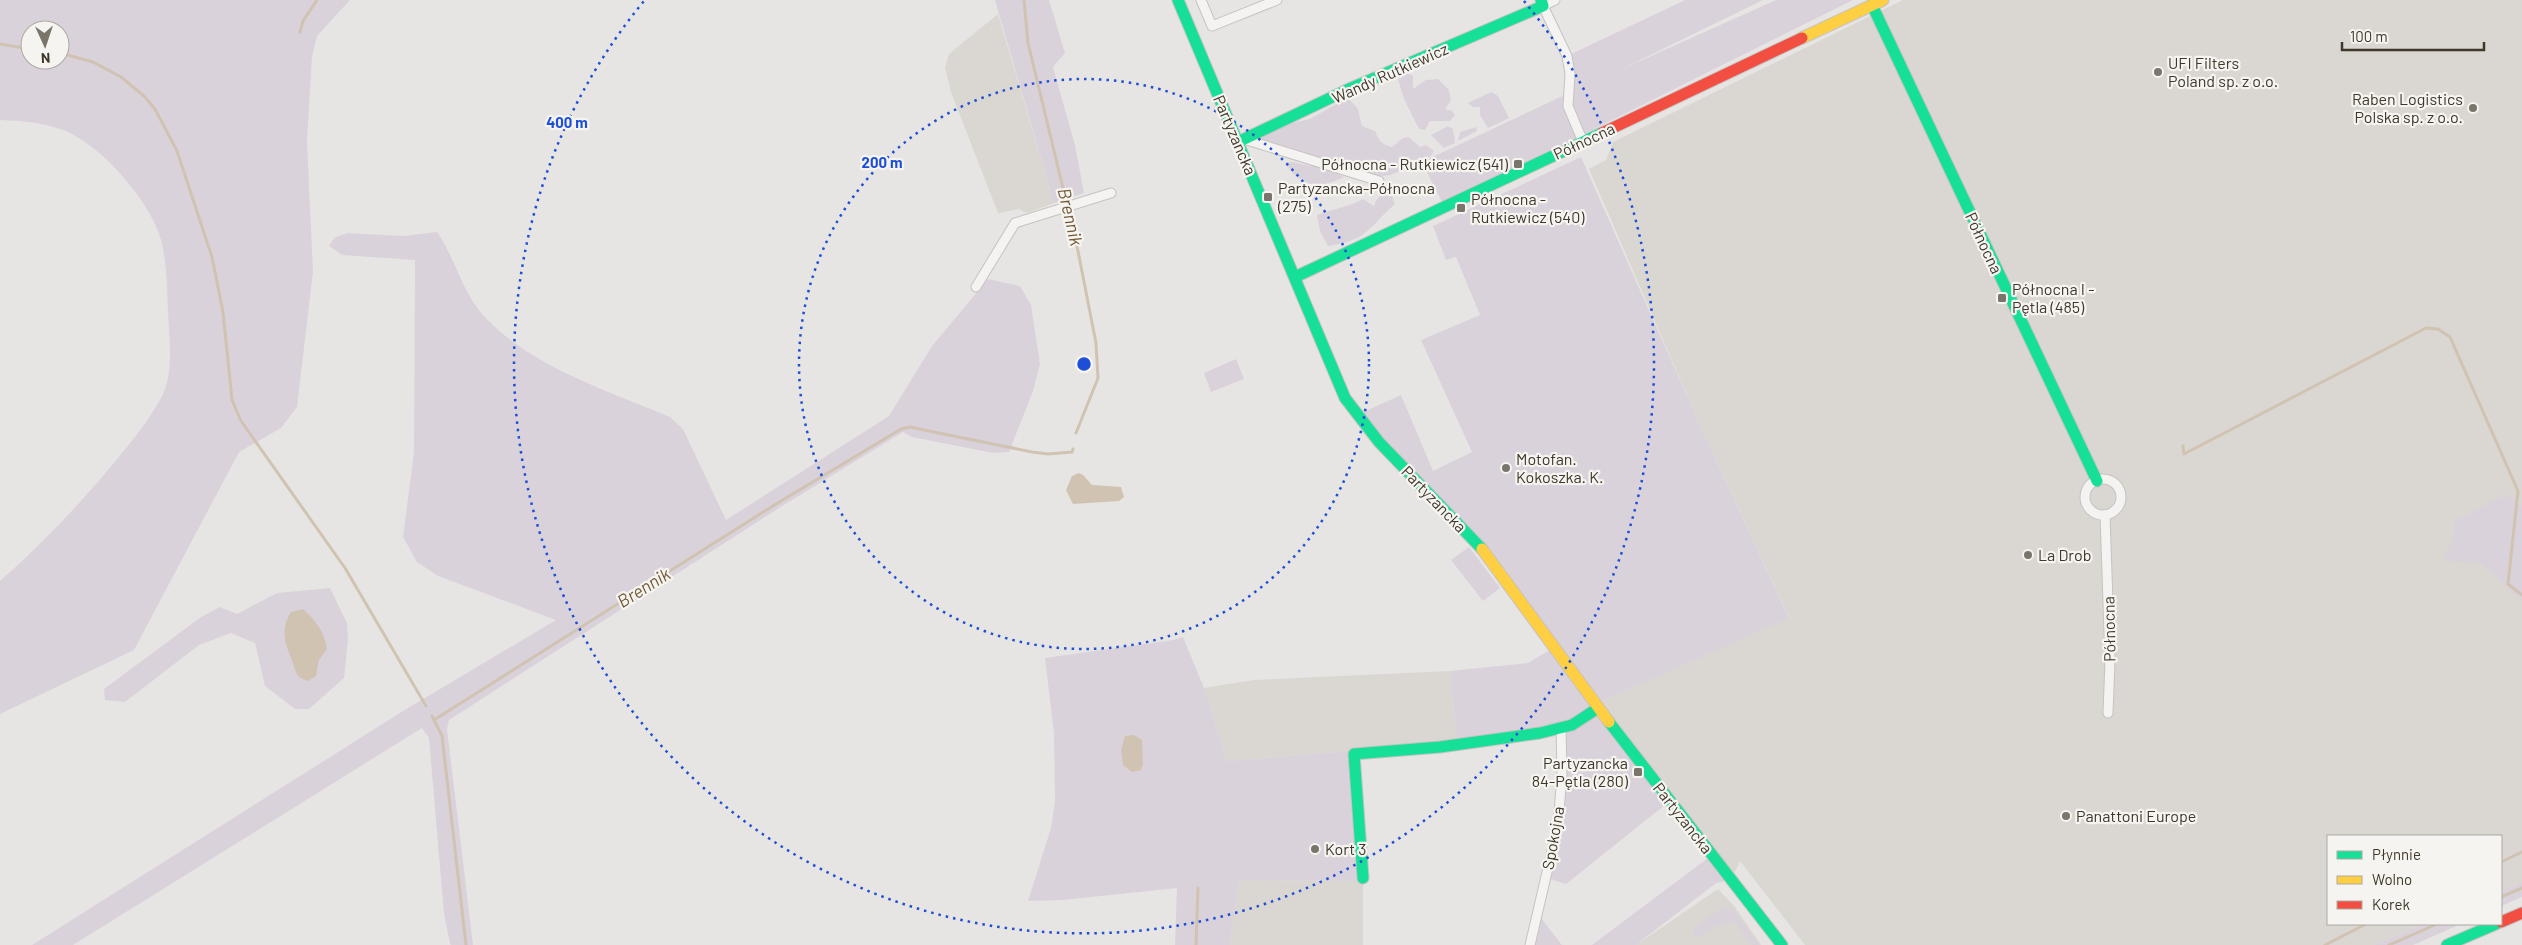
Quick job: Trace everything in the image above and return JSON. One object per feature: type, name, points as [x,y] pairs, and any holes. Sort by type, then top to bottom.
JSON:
[{"type":"street","name":"Partyzancka","points":[[1178,0],[1243,141],[1330,369],[1345,398],[1379,442],[1490,558],[1598,708],[1782,945]]},
{"type":"street","points":[[1201,0],[1212,26],[1277,0]]},
{"type":"street","name":"Wandy Rutkiewicz","points":[[1243,141],[1259,131],[1336,98],[1349,89],[1542,3],[1555,0]]},
{"type":"street","name":"Północna","points":[[1295,277],[1878,2],[2098,481]]},
{"type":"street","points":[[1542,3],[1567,56],[1570,74],[1570,112],[1583,142]]},
{"type":"street","points":[[1243,141],[1379,182]]},
{"type":"street","points":[[976,287],[1015,223],[1111,193]]},
{"type":"street","points":[[2098,481],[2109,481],[2114,484],[2120,494],[2119,505],[2116,510],[2105,515],[2094,513],[2085,498],[2088,488],[2098,481]]},
{"type":"street","name":"Północna","points":[[2105,515],[2110,661],[2108,713]]},
{"type":"street","points":[[1363,878],[1354,754],[1478,743],[1561,728],[1572,725],[1598,708]]},
{"type":"street","name":"Spokojna","points":[[1530,945],[1558,825],[1562,774],[1561,728]]},
{"type":"street","points":[[2502,922],[2522,913]]},
{"type":"street","points":[[2447,945],[2494,925]]},
{"type":"shaded area","points":[[0,0],[350,0],[317,36],[312,56],[307,141],[313,272],[297,407],[281,428],[239,452],[134,650],[0,714],[0,581],[73,510],[140,430],[163,394],[170,364],[163,249],[155,225],[146,208],[121,174],[90,146],[60,129],[22,121],[0,120]]},
{"type":"shaded area","points":[[995,0],[1049,0],[1065,53],[1053,67],[1075,145],[1084,193],[1054,203]]},
{"type":"shaded area","points":[[1685,0],[1763,0],[1622,69],[1776,0],[1853,0],[1584,134],[1442,202],[1422,162],[1569,93],[1567,56]]},
{"type":"shaded area","points":[[1903,0],[2522,0],[2522,882],[2502,891],[2502,835],[2327,835],[2327,925],[2422,925],[2374,945],[1805,945],[1740,861],[1731,880],[1596,704],[1789,617],[1699,423],[1589,169],[1606,160],[1613,142]]},
{"type":"shaded area","points":[[998,14],[1054,203],[1027,213],[1019,209],[998,213],[951,92],[945,67],[949,54]]},
{"type":"shaded area","points":[[1406,71],[1413,76],[1413,89],[1426,80],[1438,79],[1449,90],[1451,100],[1445,109],[1452,111],[1455,115],[1450,121],[1430,121],[1425,130],[1419,129],[1399,84],[1398,77]]},
{"type":"shaded area","points":[[1491,92],[1498,96],[1509,118],[1488,128],[1480,115],[1480,107],[1473,107],[1468,103]]},
{"type":"shaded area","points":[[1345,99],[1350,100],[1358,109],[1362,126],[1375,131],[1379,140],[1383,143],[1392,147],[1403,138],[1409,137],[1420,147],[1426,145],[1434,151],[1431,156],[1391,175],[1375,177],[1256,138],[1285,125],[1310,119]]},
{"type":"shaded area","points":[[1448,126],[1453,129],[1455,143],[1444,148],[1431,135]]},
{"type":"shaded area","points":[[1476,127],[1477,131],[1458,141],[1460,132]]},
{"type":"shaded area","points":[[1581,157],[1699,423],[1789,618],[1596,704],[1670,801],[1566,884],[1546,878],[1555,839],[1561,729],[1457,745],[1450,671],[1528,663],[1553,648],[1490,558],[1357,415],[1401,395],[1433,471],[1472,452],[1421,340],[1480,315],[1456,257],[1446,260],[1433,226]]},
{"type":"shaded area","points":[[1285,162],[1309,166],[1314,164],[1344,177],[1326,184],[1310,184],[1297,177]]},
{"type":"shaded area","points":[[1391,193],[1395,204],[1366,232],[1352,240],[1328,246],[1320,231],[1317,215],[1363,199],[1374,206],[1380,196]]},
{"type":"shaded area","points":[[437,232],[444,242],[475,305],[502,333],[546,363],[596,387],[670,417],[683,429],[726,520],[889,416],[932,346],[988,279],[1020,286],[1031,305],[1040,364],[1033,391],[1009,452],[993,453],[912,437],[903,432],[779,508],[449,720],[447,729],[473,945],[451,945],[450,943],[444,914],[429,738],[422,728],[73,945],[32,945],[403,711],[556,620],[438,576],[417,562],[403,537],[414,452],[415,260],[342,255],[329,246],[334,238],[347,233],[403,236]]},
{"type":"shaded area","points":[[1236,359],[1244,379],[1211,392],[1204,373]]},
{"type":"shaded area","points":[[1079,473],[1092,485],[1121,487],[1124,497],[1119,501],[1073,504],[1066,490],[1072,476]]},
{"type":"shaded area","points":[[2506,494],[2522,506],[2522,600],[2481,564],[2443,560],[2454,539],[2454,522]]},
{"type":"shaded area","points":[[1469,547],[1500,588],[1483,601],[1451,560]]},
{"type":"shaded area","points":[[330,588],[347,623],[348,640],[344,678],[309,709],[295,709],[265,686],[255,643],[231,633],[199,645],[125,702],[105,700],[104,689],[201,617],[220,607],[237,614],[277,593]]},
{"type":"shaded area","points":[[303,609],[319,627],[327,649],[319,660],[316,676],[308,681],[300,677],[296,672],[285,635],[286,624],[291,612]]},
{"type":"shaded area","points":[[1183,637],[1204,688],[1227,761],[1348,751],[1354,754],[1358,881],[1239,880],[1230,945],[1175,945],[1177,888],[1063,900],[1028,901],[1051,828],[1055,802],[1054,734],[1045,658]]},
{"type":"shaded area","points":[[1450,671],[1457,745],[1354,754],[1348,751],[1227,761],[1204,688],[1254,680]]},
{"type":"shaded area","points":[[1134,735],[1142,740],[1143,764],[1141,770],[1132,772],[1123,765],[1121,750],[1125,736]]},
{"type":"shaded area","points":[[1712,855],[1731,880],[1716,883],[1636,945],[1592,945]]},
{"type":"shaded area","points":[[1363,878],[1363,945],[1230,945],[1239,880],[1358,881]]},
{"type":"shaded area","points":[[2522,882],[2522,897],[2502,906],[2502,891]]},
{"type":"shaded area","points":[[1718,889],[1734,906],[1761,945],[1636,945]]},
{"type":"shaded area","points":[[1722,908],[1733,910],[1759,945],[1753,945],[1734,921],[1719,925],[1696,937],[1694,935],[1695,927]]},
{"type":"shaded area","points":[[1537,913],[1562,945],[1530,945]]},
{"type":"shaded area","points":[[2422,925],[2459,925],[2413,945],[2374,945]]},
{"type":"waterway","points":[[300,32],[303,21],[317,0]]},
{"type":"waterway","name":"Brennik","points":[[1024,0],[1028,43],[1077,246],[1096,343],[1098,378],[1076,433]]},
{"type":"waterway","points":[[0,44],[20,47]]},
{"type":"waterway","points":[[70,56],[93,62],[121,77],[144,96],[155,109],[177,151],[212,257],[223,312],[232,400],[241,421],[345,568],[426,706]]},
{"type":"waterway","points":[[2183,446],[2184,454],[2426,328],[2438,329],[2450,337],[2518,491],[2508,584],[2522,595]]},
{"type":"waterway","name":"Brennik","points":[[434,720],[776,504],[901,429],[910,427],[1048,454],[1072,452],[1073,449]]},
{"type":"waterway","name":"Brennik","points":[[432,716],[442,736],[466,945]]},
{"type":"waterway","points":[[2502,862],[2522,852]]},
{"type":"waterway","points":[[1196,945],[1198,888]]},
{"type":"waterway","points":[[2502,897],[2522,888]]},
{"type":"waterway","points":[[2325,945],[2364,925]]},
{"type":"waterway","points":[[2389,945],[2435,925]]},
{"type":"traffic: fast","points":[[1178,0],[1345,398],[1379,442],[1482,549]]},
{"type":"traffic: fast","points":[[1238,142],[1349,89],[1543,6],[1541,0]]},
{"type":"traffic: fast","points":[[1872,5],[2097,481]]},
{"type":"traffic: fast","points":[[1295,277],[1602,133]]},
{"type":"traffic: fast","points":[[1363,878],[1354,754],[1440,747],[1540,733],[1572,725],[1598,708]]},
{"type":"traffic: fast","points":[[1609,722],[1782,945]]},
{"type":"traffic: fast","points":[[2447,945],[2494,925]]},
{"type":"traffic: slow","points":[[1802,38],[1883,0]]},
{"type":"traffic: slow","points":[[1482,549],[1609,722]]},
{"type":"traffic: jam","points":[[1602,133],[1802,38]]},
{"type":"traffic: jam","points":[[2502,922],[2522,913]]},
{"type":"place","name":"UFI Filters Poland sp. z o.o.","points":[[2158,72]]},
{"type":"place","name":"Raben Logistics Polska sp. z o.o.","points":[[2473,108]]},
{"type":"place","name":"Północna - Rutkiewicz (541)","points":[[1518,164]]},
{"type":"place","name":"Partyzancka-Północna (275)","points":[[1268,197]]},
{"type":"place","name":"Północna - Rutkiewicz (540)","points":[[1461,208]]},
{"type":"place","name":"Północna I - Pętla (485)","points":[[2002,298]]},
{"type":"place","name":"Motofan. Kokoszka. K.","points":[[1506,468]]},
{"type":"place","name":"La Drob","points":[[2028,555]]},
{"type":"place","name":"Partyzancka 84-Pętla (280)","points":[[1638,772]]},
{"type":"place","name":"Panattoni Europe","points":[[2066,816]]},
{"type":"place","name":"Kort 3","points":[[1315,849]]}]
